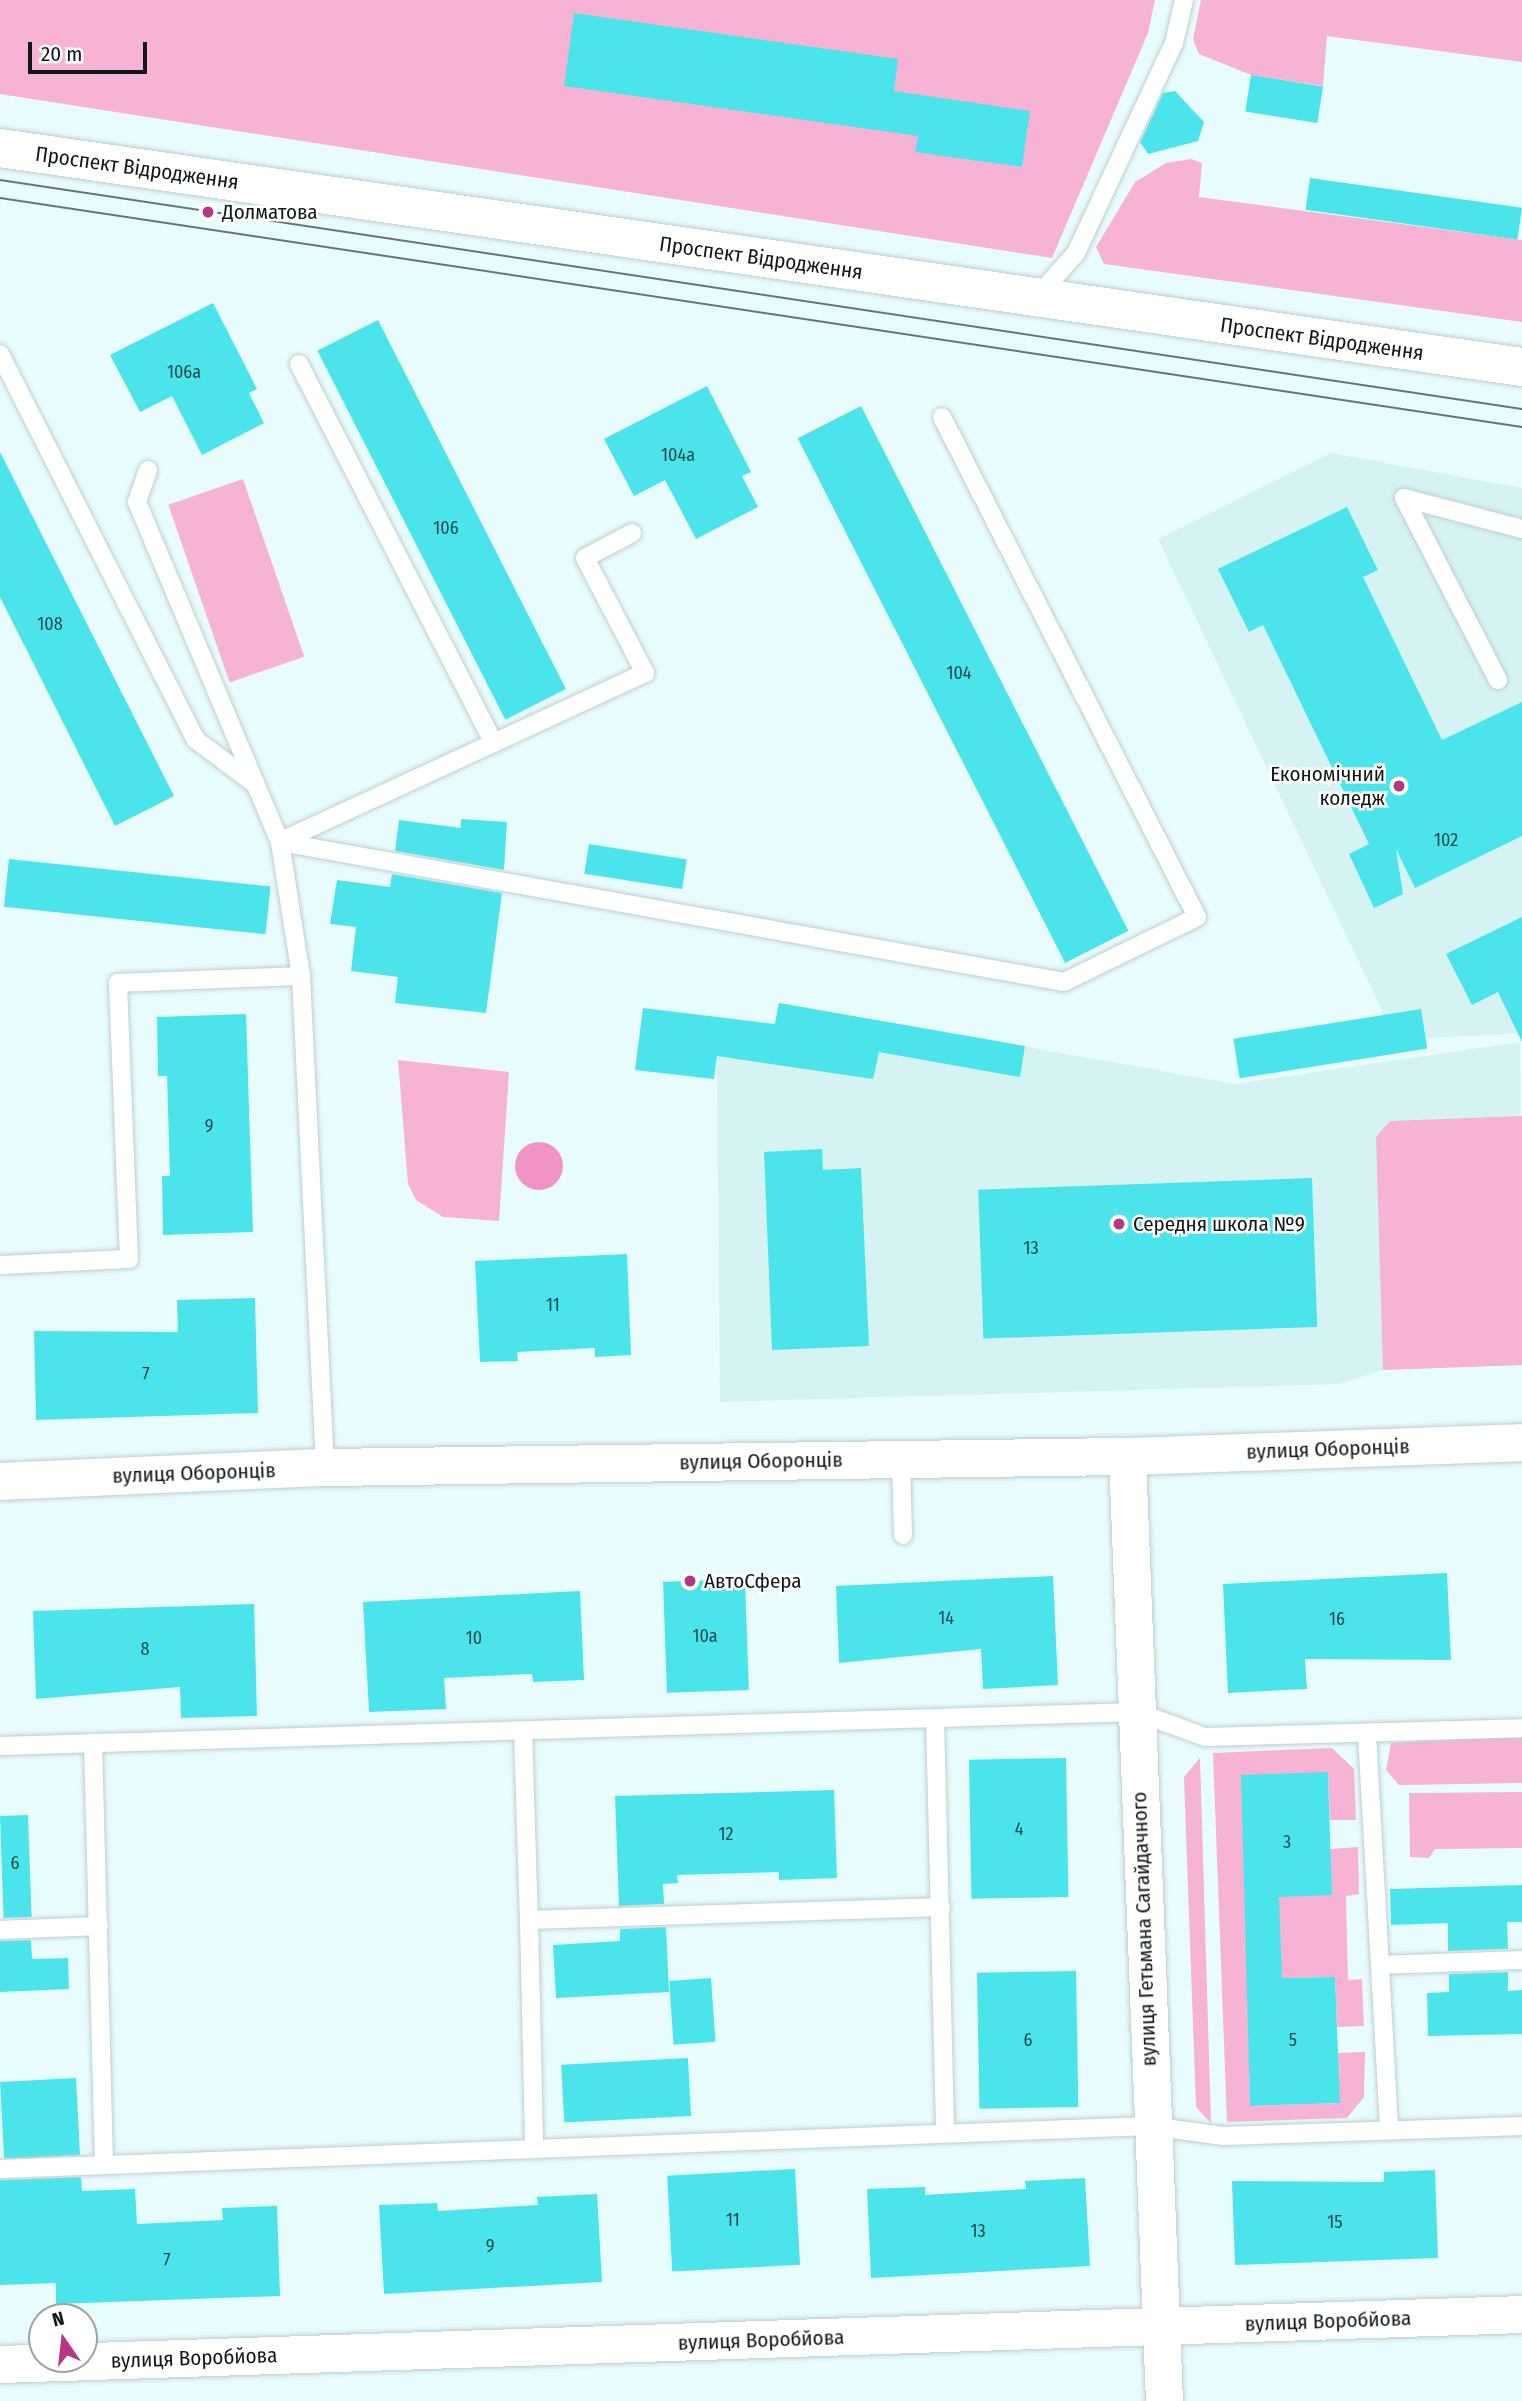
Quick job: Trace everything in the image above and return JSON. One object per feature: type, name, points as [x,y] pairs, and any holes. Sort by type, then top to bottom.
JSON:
[{"type":"main road","name":"Проспект Відродження","points":[[0,148],[1522,368]]},
{"type":"street","name":"вулиця Оборонців","points":[[0,1481],[325,1467],[1127,1456],[1522,1442]]},
{"type":"street","name":"вулиця Гетьмана Сагайдачного","points":[[1127,1456],[1150,2126],[1164,2401]]},
{"type":"street","name":"вулиця Воробйова","points":[[0,2364],[1522,2314]]},
{"type":"lane","points":[[1036,298],[1076,253],[1100,206],[1174,43],[1184,0]]},
{"type":"lane","points":[[0,354],[196,740],[255,785]]},
{"type":"lane","points":[[299,364],[495,743]]},
{"type":"lane","points":[[280,842],[1064,982],[1197,917],[942,417]]},
{"type":"lane","points":[[148,470],[137,502],[280,842],[301,975],[325,1467]]},
{"type":"lane","points":[[1498,680],[1404,498],[1522,529]]},
{"type":"lane","points":[[280,842],[645,673],[585,558],[632,533]]},
{"type":"lane","points":[[0,1265],[129,1259],[118,983],[301,975]]},
{"type":"lane","points":[[901,1460],[903,1535]]},
{"type":"lane","points":[[0,1746],[1137,1712],[1205,1737],[1522,1728]]},
{"type":"lane","points":[[935,1718],[945,2133]]},
{"type":"lane","points":[[523,1731],[534,2149]]},
{"type":"lane","points":[[1367,1734],[1389,2129]]},
{"type":"lane","points":[[93,1743],[104,2165]]},
{"type":"lane","points":[[529,1920],[941,1907]]},
{"type":"lane","points":[[0,1930],[99,1926]]},
{"type":"lane","points":[[1380,1965],[1522,1960]]},
{"type":"lane","points":[[0,2169],[1150,2126],[1224,2136],[1522,2126]]},
{"type":"shaded area","points":[[0,0],[1155,0],[1148,33],[1052,258],[0,94]]},
{"type":"shaded area","points":[[1201,0],[1522,0],[1522,62],[1327,36],[1323,86],[1251,75],[1199,54],[1193,39]]},
{"type":"shaded area","points":[[1191,159],[1202,163],[1199,197],[1522,240],[1522,322],[1104,264],[1096,247],[1135,182],[1166,163]]},
{"type":"shaded area","name":"Економічний коледж","points":[[1331,453],[1522,488],[1522,1033],[1396,1040],[1158,539]]},
{"type":"shaded area","points":[[243,479],[304,657],[230,682],[168,505]]},
{"type":"shaded area","name":"Середня школа №9","points":[[779,1003],[1235,1084],[1520,1042],[1522,1365],[1383,1370],[1338,1384],[720,1402],[717,1056],[768,1061]]},
{"type":"shaded area","points":[[398,1060],[509,1072],[499,1221],[443,1217],[416,1200],[408,1184]]},
{"type":"shaded area","points":[[1522,1116],[1522,1365],[1383,1370],[1376,1137],[1390,1121]]},
{"type":"shaded area","points":[[539,1142],[548,1143],[556,1149],[562,1157],[562,1175],[556,1183],[548,1189],[539,1190],[530,1189],[522,1183],[516,1175],[515,1166],[516,1157],[522,1149],[530,1143]]},
{"type":"shaded area","points":[[1522,1736],[1522,1783],[1399,1785],[1386,1770],[1391,1743]]},
{"type":"shaded area","points":[[1332,1748],[1354,1769],[1356,1820],[1330,1820],[1328,1772],[1279,1897],[1330,1849],[1358,1847],[1359,1894],[1346,1896],[1348,1980],[1362,1979],[1364,2026],[1337,2027],[1335,1977],[1282,1978],[1281,1966],[1247,1966],[1250,2106],[1339,2103],[1338,2053],[1365,2052],[1364,2097],[1347,2118],[1227,2122],[1213,1753]]},
{"type":"shaded area","points":[[1200,1758],[1211,2123],[1196,2107],[1184,1777]]},
{"type":"shaded area","points":[[1522,1792],[1522,1848],[1435,1849],[1429,1858],[1410,1857],[1409,1793]]},
{"type":"building","points":[[574,13],[898,59],[894,91],[1030,111],[1022,167],[915,152],[918,136],[564,86]]},
{"type":"building","points":[[1251,75],[1323,86],[1317,123],[1245,112]]},
{"type":"building","points":[[1175,91],[1204,122],[1198,141],[1148,154],[1140,142],[1163,93]]},
{"type":"building","points":[[1310,178],[1522,208],[1517,239],[1306,210]]},
{"type":"building","points":[[213,303],[257,389],[249,393],[264,423],[202,455],[172,396],[140,412],[110,355]]},
{"type":"building","points":[[378,320],[566,689],[505,720],[317,351]]},
{"type":"building","points":[[707,386],[751,472],[742,476],[758,507],[696,539],[665,480],[634,496],[604,439]]},
{"type":"building","points":[[861,406],[1128,931],[1065,963],[798,438]]},
{"type":"building","points":[[0,452],[174,796],[115,826],[0,597]]},
{"type":"building","points":[[1347,507],[1378,570],[1363,577],[1442,740],[1522,702],[1522,836],[1415,888],[1396,849],[1403,894],[1374,908],[1349,854],[1369,844],[1263,625],[1249,632],[1218,569]]},
{"type":"building","points":[[461,819],[507,822],[504,870],[395,851],[399,820],[461,828]]},
{"type":"building","points":[[589,844],[687,859],[682,889],[584,874]]},
{"type":"building","points":[[9,859],[271,886],[266,934],[4,907]]},
{"type":"building","points":[[392,874],[502,893],[486,1013],[395,1003],[398,977],[351,971],[356,927],[330,924],[337,880],[390,887]]},
{"type":"building","points":[[1522,917],[1522,1042],[1498,992],[1472,1005],[1446,954]]},
{"type":"building","points":[[779,1003],[1025,1046],[1020,1077],[879,1052],[873,1079],[717,1056],[714,1079],[635,1070],[643,1008],[775,1024]]},
{"type":"building","points":[[1421,1009],[1427,1049],[1240,1078],[1233,1039]]},
{"type":"building","points":[[246,1014],[253,1232],[163,1235],[162,1176],[170,1176],[167,1076],[158,1076],[157,1017]]},
{"type":"building","points":[[822,1149],[823,1170],[861,1168],[869,1346],[772,1350],[764,1152]]},
{"type":"building","points":[[1312,1178],[1317,1327],[983,1339],[978,1190]]},
{"type":"building","points":[[627,1254],[631,1355],[595,1357],[595,1348],[517,1352],[518,1361],[480,1362],[475,1261]]},
{"type":"building","points":[[255,1298],[258,1413],[36,1420],[34,1331],[178,1332],[177,1300]]},
{"type":"building","points":[[1447,1573],[1451,1660],[1305,1659],[1307,1689],[1228,1693],[1223,1584]]},
{"type":"building","points":[[1053,1576],[1058,1685],[983,1689],[981,1649],[839,1663],[836,1586]]},
{"type":"building","points":[[745,1579],[749,1690],[667,1693],[663,1582]]},
{"type":"building","points":[[580,1591],[584,1680],[533,1682],[532,1674],[444,1678],[446,1709],[369,1712],[363,1602]]},
{"type":"building","points":[[254,1604],[257,1716],[181,1718],[180,1687],[36,1699],[33,1611]]},
{"type":"building","points":[[1066,1758],[1068,1897],[971,1899],[969,1760]]},
{"type":"building","points":[[1328,1772],[1332,1895],[1279,1897],[1282,1978],[1335,1977],[1340,2103],[1250,2106],[1241,1775]]},
{"type":"building","points":[[834,1790],[837,1878],[779,1880],[779,1872],[677,1875],[678,1883],[663,1884],[664,1904],[619,1906],[615,1796]]},
{"type":"building","points":[[28,1815],[32,1917],[4,1918],[0,1816]]},
{"type":"building","points":[[1522,1885],[1522,1922],[1507,1922],[1508,1949],[1448,1951],[1448,1923],[1391,1925],[1390,1889]]},
{"type":"building","points":[[666,1927],[669,1992],[556,1998],[553,1945],[620,1941],[620,1929]]},
{"type":"building","points":[[31,1940],[32,1959],[68,1958],[69,1989],[0,1992],[0,1941]]},
{"type":"building","points":[[1076,1971],[1078,2107],[979,2109],[977,1973]]},
{"type":"building","points":[[1508,1972],[1508,1991],[1522,1990],[1522,2034],[1428,2036],[1427,1993],[1449,1992],[1449,1974]]},
{"type":"building","points":[[711,1978],[715,2042],[674,2045],[669,1981]]},
{"type":"building","points":[[688,2058],[691,2116],[564,2123],[561,2065]]},
{"type":"building","points":[[76,2078],[80,2155],[4,2159],[0,2082]]},
{"type":"building","points":[[795,2169],[800,2265],[672,2272],[667,2176]]},
{"type":"building","points":[[1435,2170],[1438,2258],[1235,2265],[1232,2181],[1384,2182],[1384,2172]]},
{"type":"building","points":[[81,2177],[82,2191],[135,2189],[137,2224],[223,2220],[222,2208],[277,2206],[280,2296],[56,2303],[56,2283],[0,2285],[0,2180]]},
{"type":"building","points":[[1085,2178],[1090,2266],[871,2278],[867,2189],[925,2187],[925,2195],[1026,2189],[1025,2181]]},
{"type":"building","points":[[597,2194],[602,2282],[384,2294],[379,2205],[437,2203],[438,2211],[538,2205],[537,2197]]},
{"type":"tram line","points":[[0,180],[1522,409]]},
{"type":"tram line","points":[[0,198],[1522,427]]},
{"type":"place","name":"Долматова","points":[[208,212]]},
{"type":"place","name":"Економічний коледж","points":[[1399,786]]},
{"type":"place","name":"Середня школа №9","points":[[1119,1224]]},
{"type":"place","name":"АвтоСфера","points":[[690,1581]]}]
